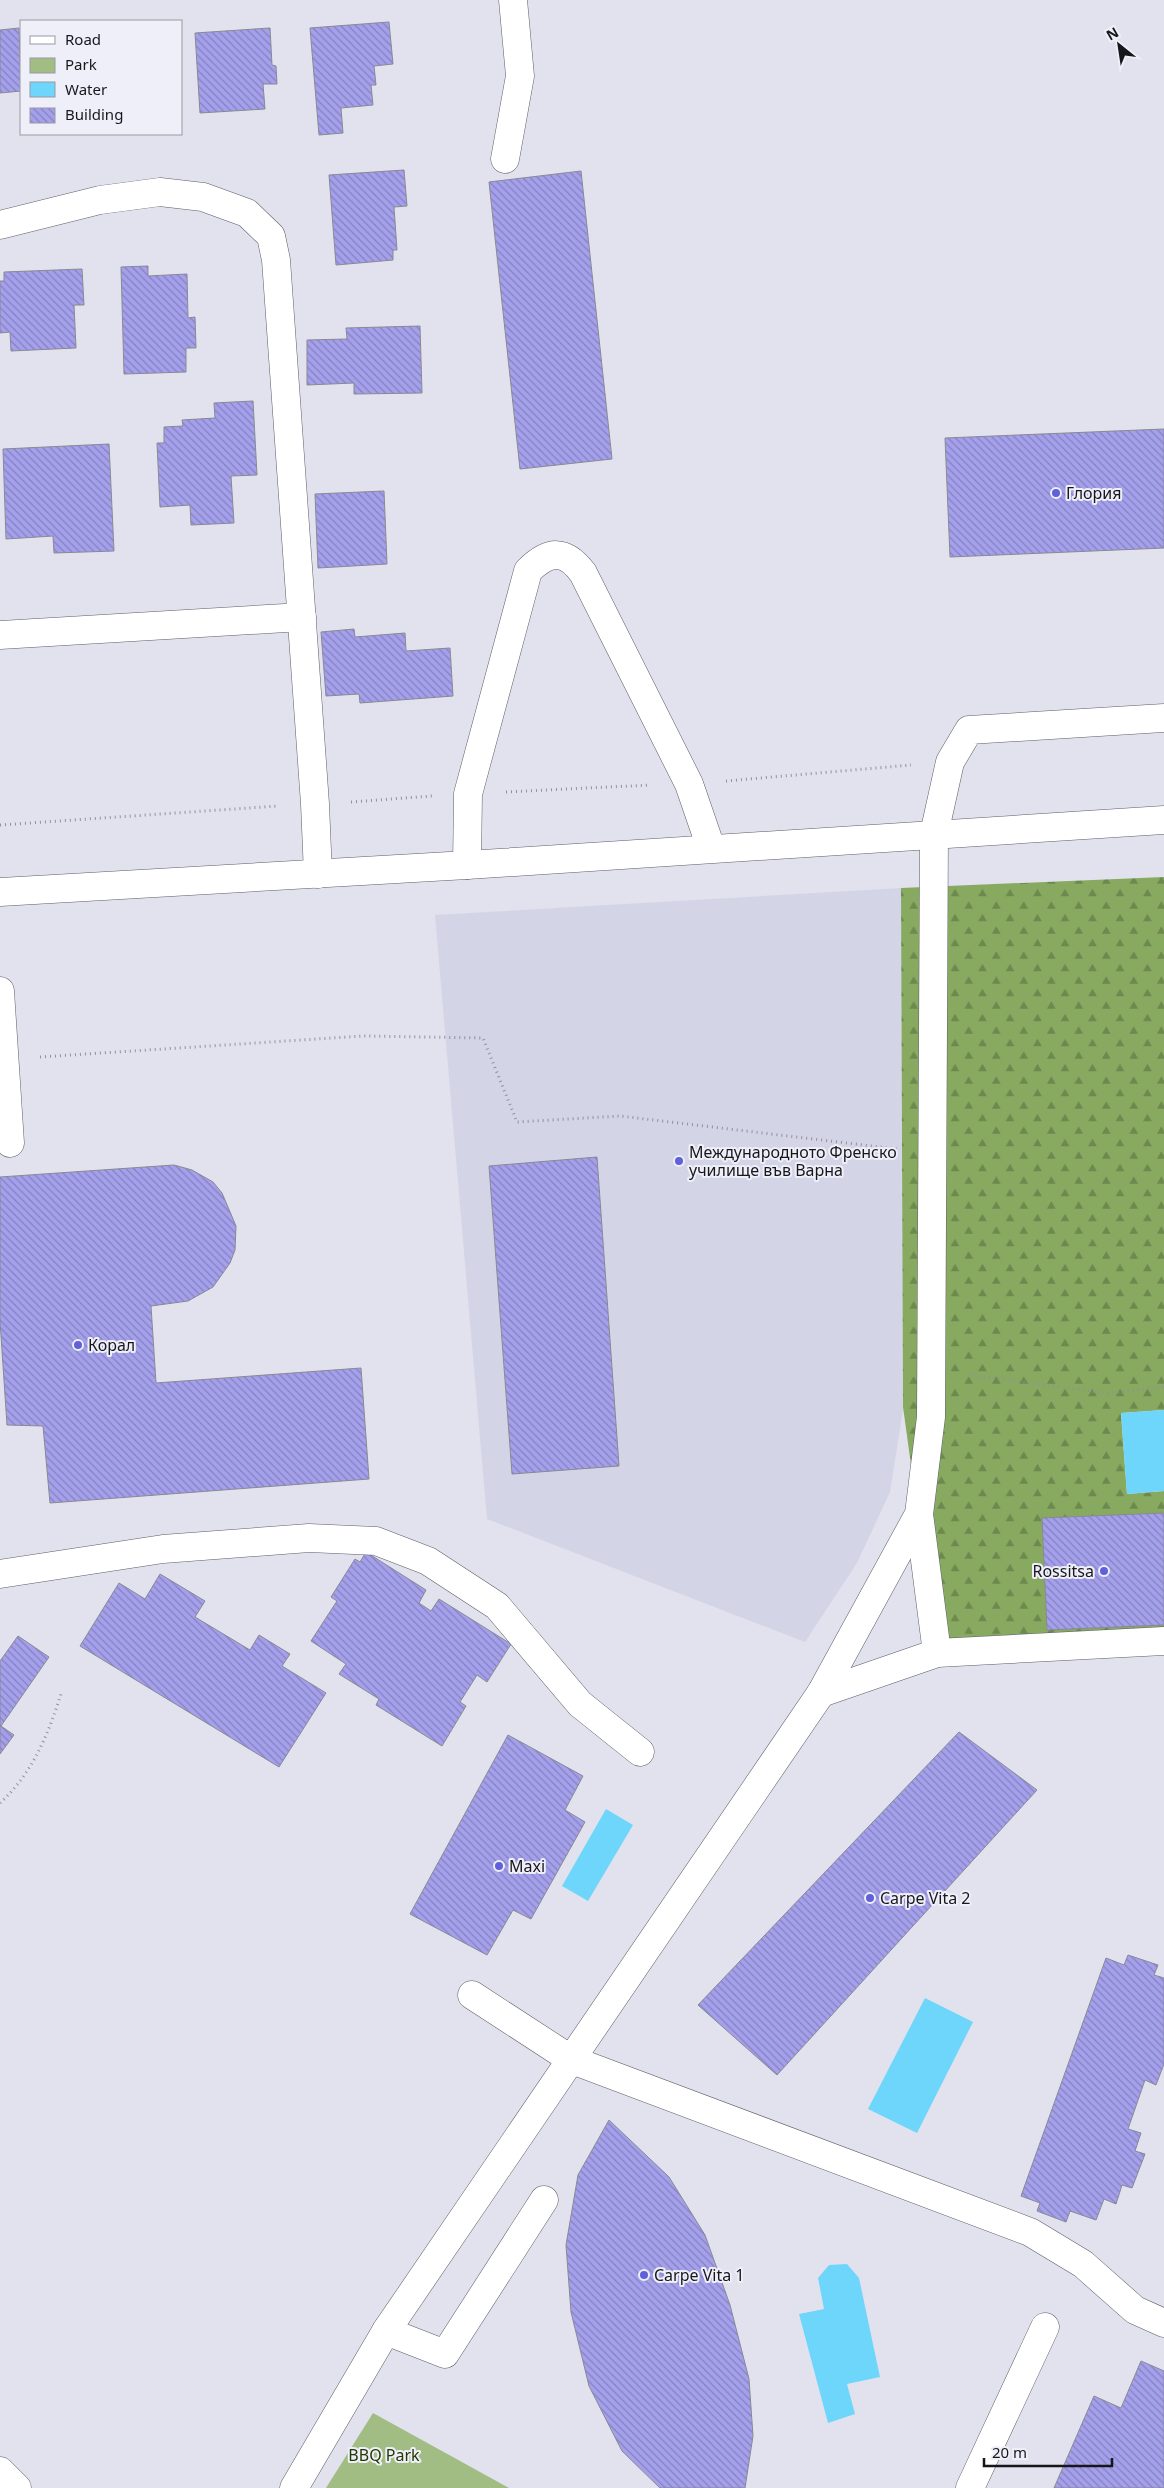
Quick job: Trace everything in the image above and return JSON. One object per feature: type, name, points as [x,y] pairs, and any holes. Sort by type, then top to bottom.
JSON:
[{"type":"street","points":[[506,159],[520,76],[514,0]]},
{"type":"street","points":[[0,225],[100,200],[160,192],[203,196],[247,213],[271,236],[276,260],[316,804],[318,874]]},
{"type":"street","points":[[466,865],[468,794],[528,571],[540,559],[560,555],[574,560],[583,573],[689,784],[711,848]]},
{"type":"street","points":[[0,635],[302,617]]},
{"type":"street","points":[[937,1653],[919,1514],[931,1417],[934,834],[950,762],[969,730],[1164,718]]},
{"type":"street","points":[[0,894],[1164,820]]},
{"type":"street","points":[[0,991],[10,1144]]},
{"type":"street","points":[[294,2488],[386,2331],[822,1693],[919,1514]]},
{"type":"street","points":[[0,1574],[163,1549],[309,1538],[376,1541],[428,1561],[497,1606],[580,1704],[640,1752]]},
{"type":"street","points":[[822,1693],[937,1653],[1164,1641]]},
{"type":"street","points":[[472,1995],[572,2060],[1030,2232],[1083,2264],[1135,2310],[1164,2323]]},
{"type":"street","points":[[386,2331],[445,2354],[544,2200]]},
{"type":"street","points":[[970,2488],[1045,2327]]},
{"type":"street","points":[[0,2471],[17,2488]]},
{"type":"path","points":[[0,825],[468,794],[689,784],[950,762]]},
{"type":"path","points":[[4,1059],[363,1036],[483,1038],[517,1122],[620,1116],[932,1153]]},
{"type":"path","points":[[960,1374],[1106,1392],[1164,1387]]},
{"type":"path","points":[[0,1803],[14,1791],[33,1765],[61,1694]]},
{"type":"shaded area","name":"Международното Френско училище във Варна","points":[[901,888],[903,1410],[890,1492],[857,1563],[805,1642],[487,1519],[435,915]]},
{"type":"green space","points":[[1164,877],[1164,1410],[1121,1413],[1127,1494],[1164,1491],[1164,1641],[937,1653],[903,1407],[901,888]]},
{"type":"green space","name":"BBQ Park","points":[[373,2413],[509,2488],[326,2488]]},
{"type":"water","points":[[1164,1410],[1164,1491],[1127,1494],[1121,1413]]},
{"type":"water","points":[[606,1809],[633,1825],[588,1901],[562,1886]]},
{"type":"water","points":[[925,1998],[973,2022],[917,2133],[868,2109]]},
{"type":"water","points":[[847,2264],[859,2278],[880,2377],[847,2384],[855,2414],[828,2423],[799,2314],[824,2309],[818,2278],[829,2265]]},
{"type":"building","points":[[389,22],[393,64],[374,66],[376,85],[371,85],[373,105],[341,108],[343,133],[319,135],[310,28]]},
{"type":"building","points":[[19,28],[20,91],[0,93],[0,30]]},
{"type":"building","points":[[270,28],[272,65],[276,66],[277,84],[263,84],[265,109],[200,113],[195,33]]},
{"type":"building","points":[[404,170],[407,206],[394,207],[397,250],[393,250],[393,260],[336,265],[329,175]]},
{"type":"building","points":[[581,171],[612,459],[520,469],[489,182]]},
{"type":"building","points":[[148,266],[148,276],[187,274],[188,318],[195,317],[196,348],[186,348],[186,372],[124,374],[121,267]]},
{"type":"building","points":[[82,269],[84,305],[74,305],[76,348],[11,351],[10,332],[0,333],[0,281],[4,281],[4,272]]},
{"type":"building","points":[[420,326],[422,393],[354,394],[354,383],[307,385],[307,340],[347,339],[346,328]]},
{"type":"building","points":[[253,401],[257,475],[231,476],[234,523],[191,525],[190,505],[160,507],[157,443],[164,443],[164,427],[183,426],[182,420],[215,418],[214,403]]},
{"type":"building","name":"Глория","points":[[1164,429],[1164,548],[950,557],[945,438]]},
{"type":"building","points":[[109,444],[114,551],[54,553],[53,536],[6,539],[3,449]]},
{"type":"building","points":[[384,491],[387,564],[318,568],[315,494]]},
{"type":"building","points":[[354,629],[355,637],[405,633],[406,651],[450,648],[453,696],[360,703],[359,694],[326,696],[321,632]]},
{"type":"building","points":[[597,1157],[619,1466],[512,1474],[489,1166]]},
{"type":"building","name":"Корал","points":[[174,1165],[192,1170],[213,1182],[222,1193],[236,1226],[235,1250],[230,1263],[213,1287],[188,1301],[151,1306],[156,1383],[361,1368],[369,1479],[50,1503],[43,1426],[7,1425],[0,1321],[0,1177]]},
{"type":"building","name":"Rossitsa","points":[[1164,1513],[1164,1625],[1047,1630],[1042,1518]]},
{"type":"building","points":[[366,1552],[426,1590],[419,1603],[431,1611],[439,1599],[511,1644],[487,1682],[477,1675],[460,1702],[466,1706],[442,1746],[376,1705],[379,1699],[339,1674],[346,1664],[311,1641],[337,1601],[331,1597],[355,1559],[360,1562]]},
{"type":"building","points":[[160,1574],[205,1601],[195,1617],[250,1650],[259,1635],[290,1654],[282,1666],[326,1693],[279,1767],[80,1646],[119,1583],[145,1599]]},
{"type":"building","points":[[18,1636],[49,1657],[1,1726],[14,1735],[0,1754],[0,1661]]},
{"type":"building","name":"Carpe Vita 2","points":[[959,1732],[1037,1790],[777,2075],[698,2005]]},
{"type":"building","name":"Maxi","points":[[508,1735],[583,1776],[565,1810],[585,1822],[531,1919],[513,1910],[487,1955],[410,1914]]},
{"type":"building","points":[[1128,1955],[1158,1965],[1154,1975],[1164,1978],[1164,2064],[1156,2085],[1145,2080],[1128,2129],[1141,2133],[1135,2151],[1145,2154],[1132,2188],[1122,2185],[1116,2204],[1104,2199],[1096,2220],[1070,2211],[1066,2222],[1037,2211],[1040,2203],[1021,2196],[1106,1958],[1124,1965]]},
{"type":"building","name":"Carpe Vita 1","points":[[609,2120],[669,2177],[705,2235],[730,2305],[749,2379],[753,2436],[745,2488],[660,2488],[622,2451],[589,2386],[571,2312],[566,2245],[578,2175]]},
{"type":"building","points":[[1141,2361],[1164,2371],[1164,2488],[1054,2488],[1094,2396],[1121,2408]]},
{"type":"place","name":"Глория","points":[[1056,493]]},
{"type":"place","name":"Международното Френско училище във Варна","points":[[679,1161]]},
{"type":"place","name":"Корал","points":[[78,1345]]},
{"type":"place","name":"Rossitsa","points":[[1104,1571]]},
{"type":"place","name":"Maxi","points":[[499,1866]]},
{"type":"place","name":"Carpe Vita 2","points":[[870,1898]]},
{"type":"place","name":"Carpe Vita 1","points":[[644,2275]]}]
